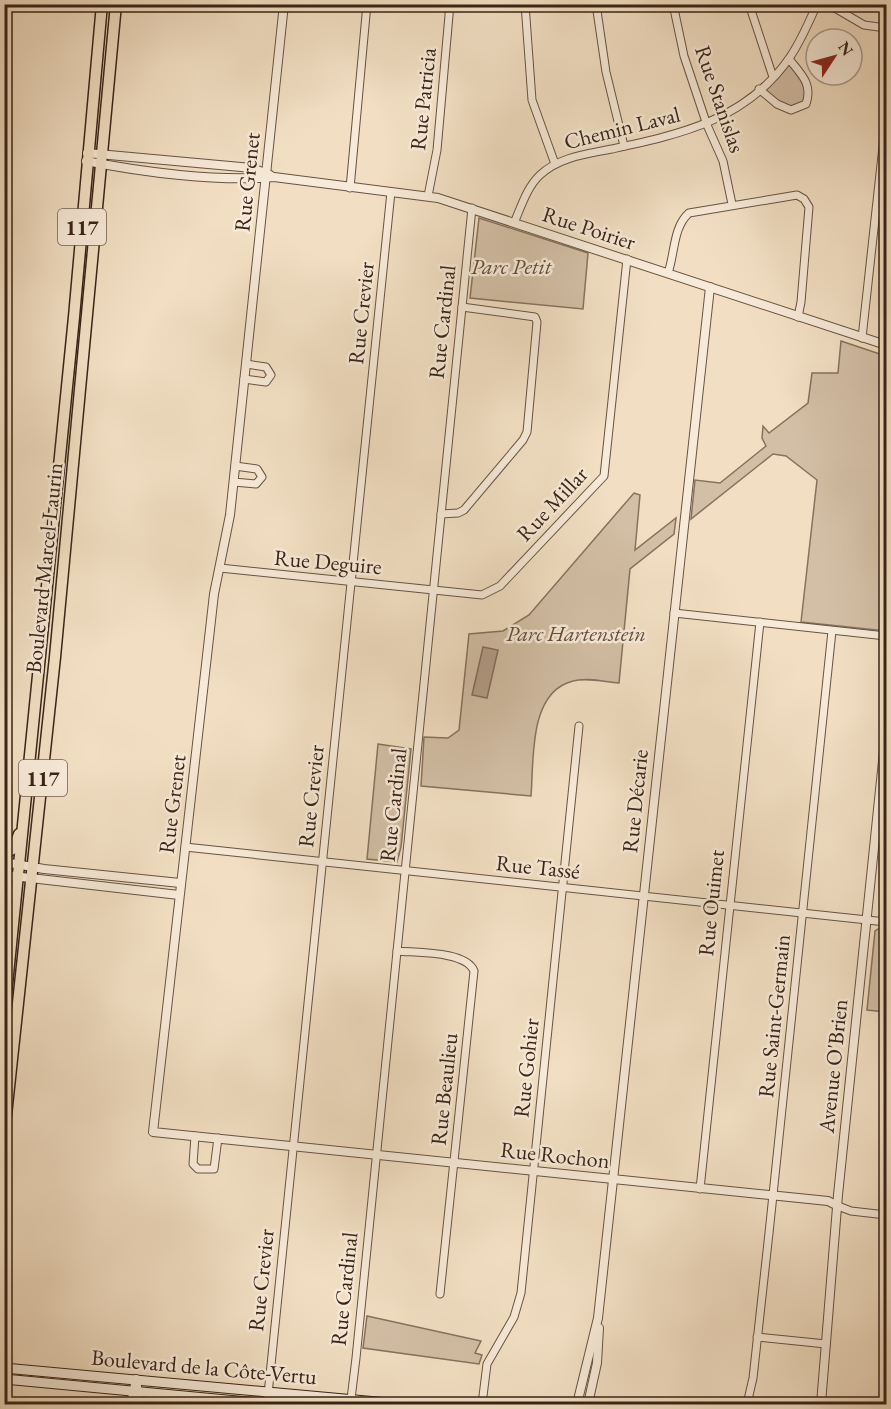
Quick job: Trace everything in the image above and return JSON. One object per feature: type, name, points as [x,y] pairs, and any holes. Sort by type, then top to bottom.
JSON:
[{"type":"main road","name":"Boulevard Marcel-Laurin","points":[[5,1007],[76,305],[102,4]]},
{"type":"main road","name":"Boulevard Marcel-Laurin","points":[[4,1134],[57,640],[116,4]]},
{"type":"main road","points":[[42,639],[57,640]]},
{"type":"main road","points":[[4,855],[16,844],[25,814]]},
{"type":"main road","points":[[4,888],[11,901],[13,928]]},
{"type":"main road","name":"Boulevard de la Côte-Vertu","points":[[5,1368],[268,1392],[349,1402],[399,1404]]},
{"type":"main road","name":"Boulevard de la Côte-Vertu","points":[[4,1379],[231,1403],[268,1404]]},
{"type":"street","name":"Rue Grenet","points":[[153,1132],[212,605],[228,533],[234,482],[268,176],[284,4]]},
{"type":"street","points":[[350,188],[368,4]]},
{"type":"street","name":"Rue Patricia","points":[[428,196],[437,150],[450,4]]},
{"type":"street","points":[[525,4],[532,100],[555,164]]},
{"type":"street","points":[[596,4],[606,72],[624,146]]},
{"type":"street","name":"Rue Stanislas","points":[[674,4],[684,57],[707,125],[723,161],[732,204]]},
{"type":"street","points":[[749,4],[773,77]]},
{"type":"street","name":"Chemin Laval","points":[[514,223],[532,183],[555,164],[573,157],[707,125],[732,110],[773,77],[789,59],[817,4]]},
{"type":"street","points":[[828,4],[864,25],[886,28]]},
{"type":"street","points":[[759,89],[777,104],[791,110],[806,104],[810,94],[808,83],[789,59]]},
{"type":"street","points":[[862,338],[886,119]]},
{"type":"street","name":"Rue Poirier","points":[[87,157],[252,168],[268,176],[428,196],[472,208],[886,345]]},
{"type":"street","name":"Rue Crevier","points":[[268,1404],[292,1145],[391,192]]},
{"type":"street","points":[[668,273],[682,219],[689,213],[732,204],[797,195],[804,199],[809,207],[798,317]]},
{"type":"street","name":"Rue Cardinal","points":[[349,1402],[472,208]]},
{"type":"street","name":"Rue Millar","points":[[433,590],[482,595],[500,586],[604,476],[627,259]]},
{"type":"street","name":"Rue Décarie","points":[[588,1404],[598,1355],[598,1318],[710,287]]},
{"type":"street","points":[[441,514],[458,513],[464,510],[523,441],[527,432],[537,322],[535,317],[462,307]]},
{"type":"street","points":[[244,379],[266,382],[271,375],[266,367],[246,364]]},
{"type":"street","points":[[234,482],[256,484],[262,477],[257,470],[235,466]]},
{"type":"street","name":"Rue Deguire","points":[[220,568],[433,590]]},
{"type":"street","points":[[674,613],[886,636]]},
{"type":"street","name":"Rue Ouimet","points":[[700,1189],[760,622]]},
{"type":"street","name":"Rue Saint-Germain","points":[[747,1404],[750,1397],[773,1196],[832,630]]},
{"type":"street","name":"Rue Gohier","points":[[482,1404],[488,1363],[514,1317],[514,1309],[520,1300],[579,726]]},
{"type":"street","name":"Avenue O'Brien","points":[[820,1404],[886,732]]},
{"type":"street","name":"Rue Tassé","points":[[185,847],[886,922]]},
{"type":"street","points":[[4,862],[20,865],[33,873],[179,895]]},
{"type":"street","points":[[4,875],[19,877],[33,873],[180,883]]},
{"type":"street","name":"Rue Beaulieu","points":[[397,951],[461,958],[472,965],[474,971],[440,1294]]},
{"type":"street","points":[[5,1007],[19,1005]]},
{"type":"street","name":"Rue Rochon","points":[[153,1132],[828,1201],[851,1211],[886,1215]]},
{"type":"street","points":[[195,1136],[193,1164],[198,1169],[214,1169],[218,1138]]},
{"type":"street","name":"Rue Décarie","points":[[577,1404],[598,1318]]},
{"type":"street","points":[[757,1336],[826,1344]]},
{"type":"street","points":[[136,1379],[139,1404]]},
{"type":"street","points":[[131,1404],[136,1392]]},
{"type":"green space","points":[[789,59],[804,78],[804,87],[808,87],[806,104],[791,110],[759,89]]},
{"type":"green space","name":"Parc Petit","points":[[479,218],[588,253],[583,309],[470,298]]},
{"type":"green space","points":[[841,341],[886,356],[886,631],[801,622],[817,480],[786,456],[773,454],[691,519],[695,480],[720,483],[766,446],[762,438],[763,426],[769,433],[808,403],[812,373],[838,373]]},
{"type":"green space","name":"Parc Hartenstein","points":[[634,493],[640,495],[635,550],[676,518],[674,534],[630,569],[619,683],[573,681],[558,688],[548,699],[536,730],[531,796],[421,786],[424,737],[448,738],[459,730],[469,634],[503,631],[529,615]]},
{"type":"green space","points":[[378,744],[411,749],[401,847],[397,862],[367,859]]},
{"type":"green space","points":[[886,930],[886,1012],[867,1010],[875,931]]},
{"type":"green space","points":[[367,1316],[481,1341],[475,1353],[482,1355],[479,1364],[363,1348]]},
{"type":"shaded area","points":[[483,647],[498,650],[487,698],[472,695]]}]
